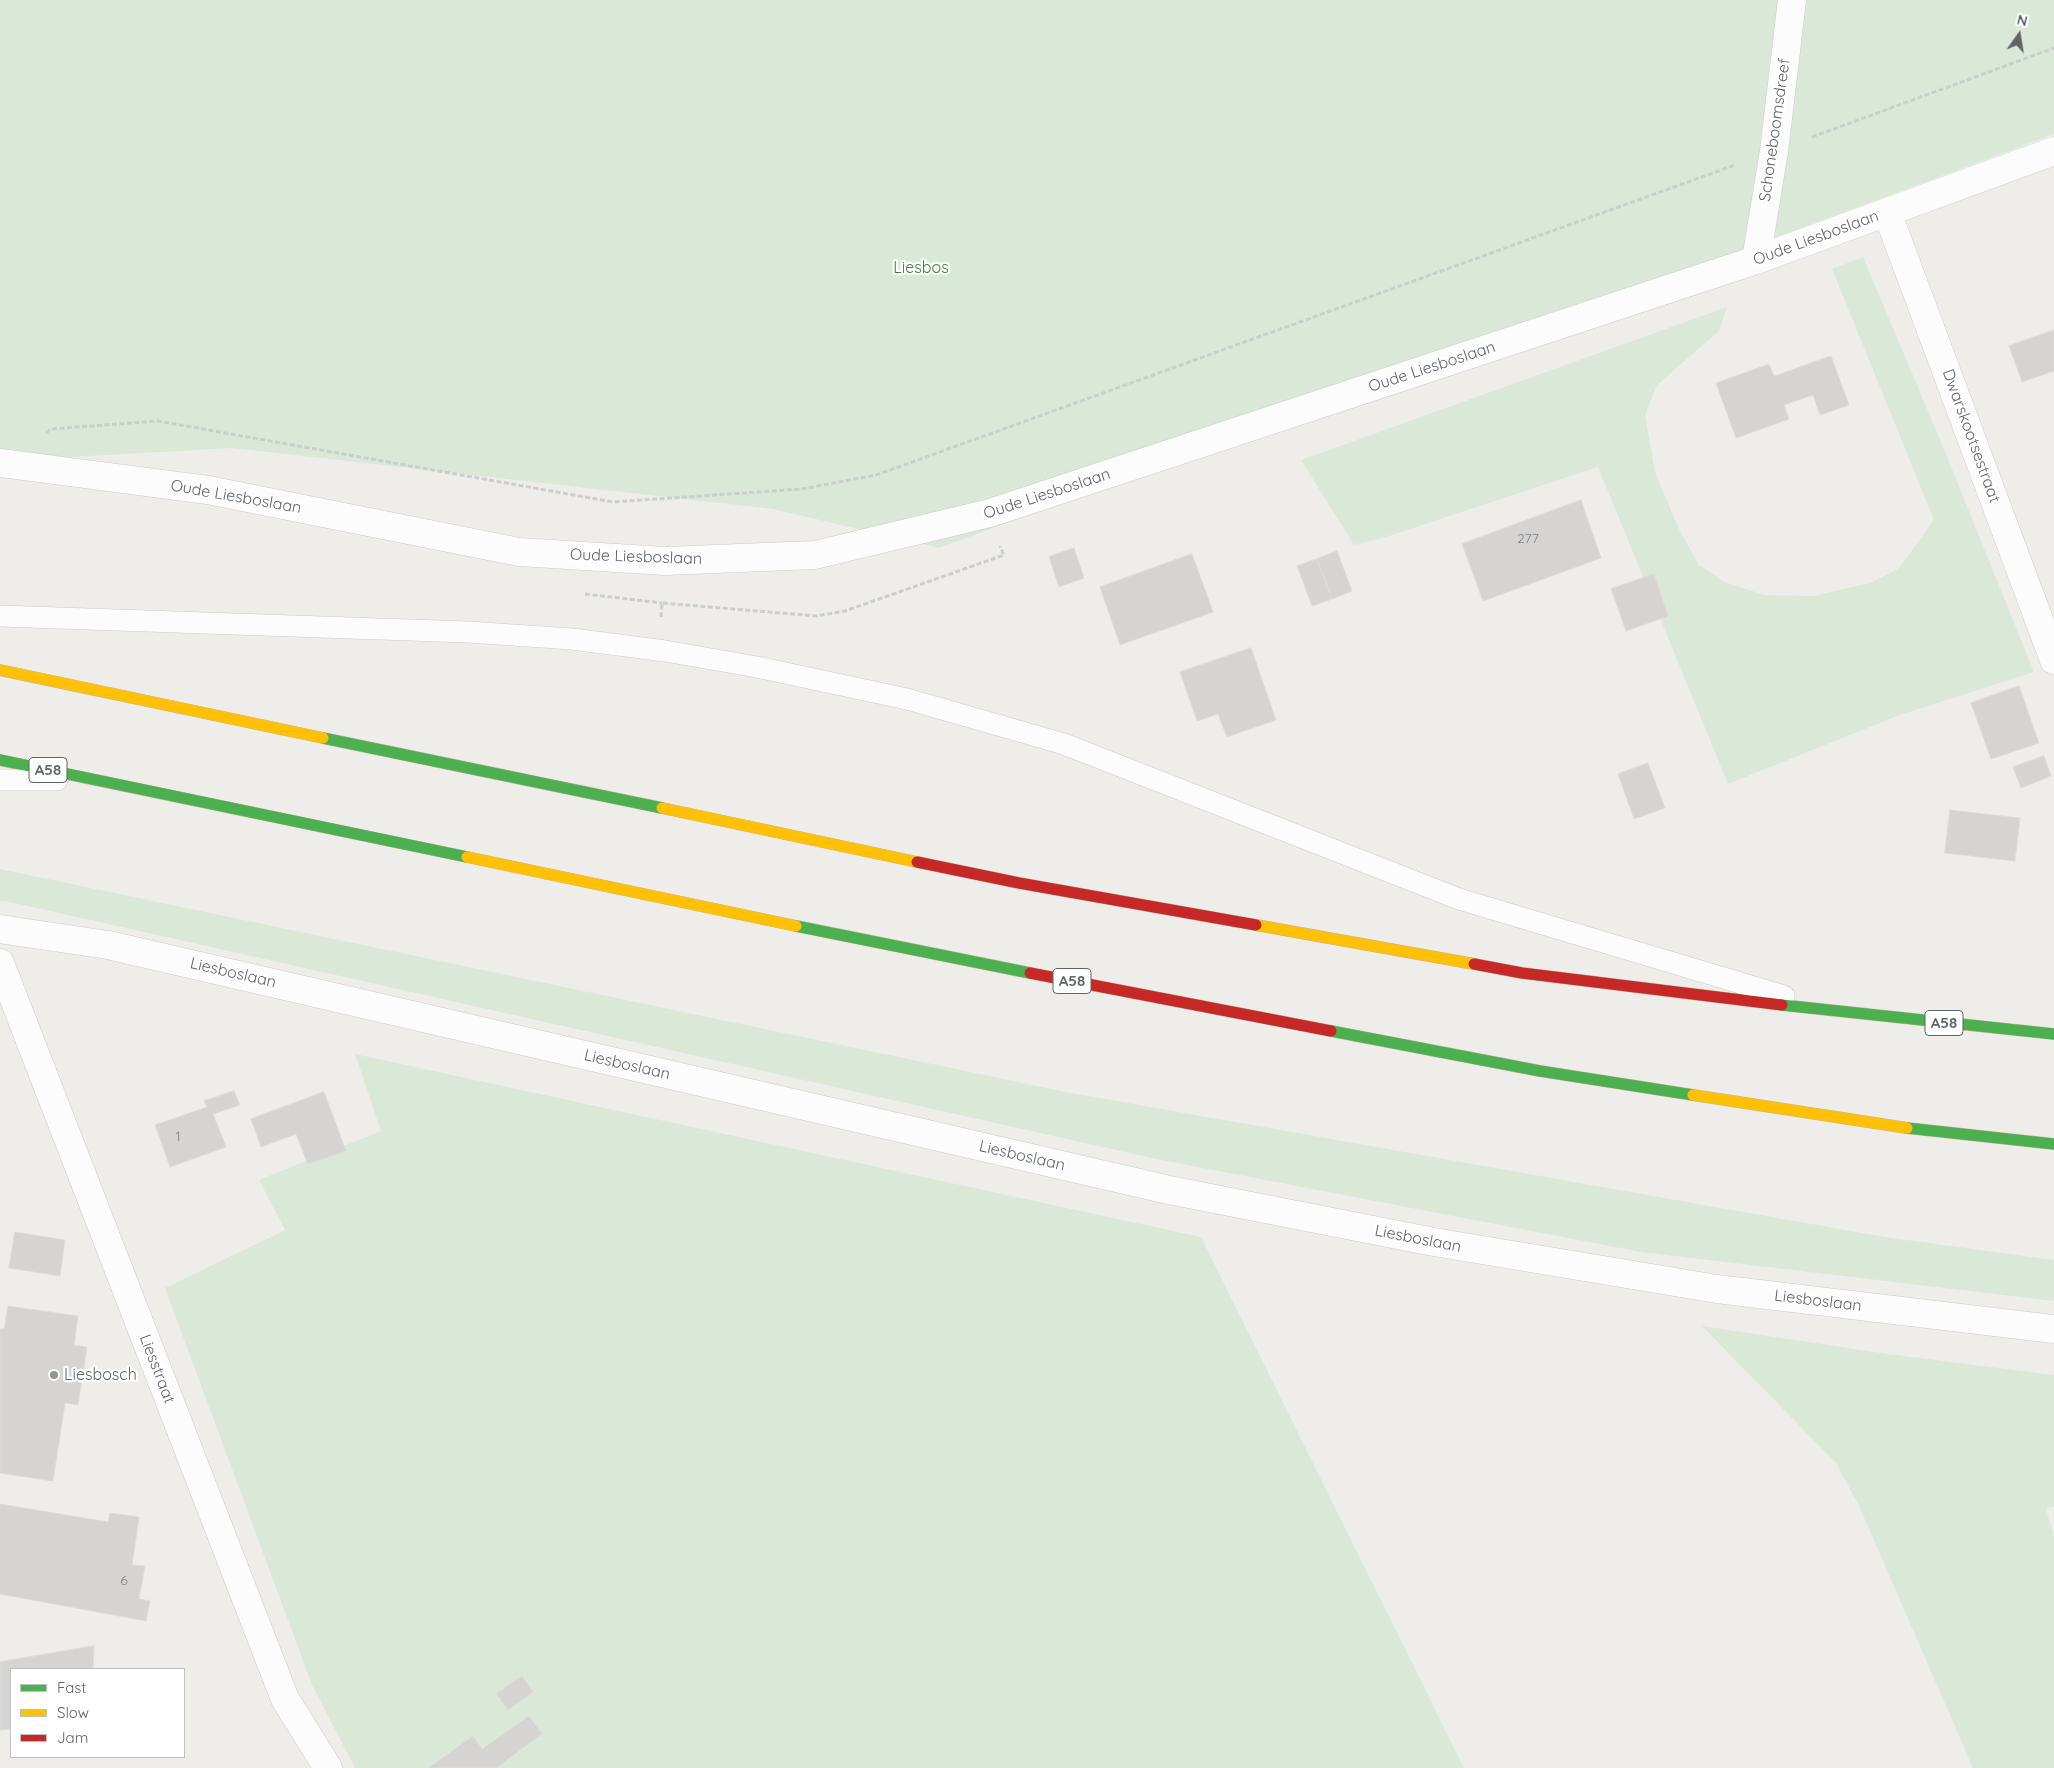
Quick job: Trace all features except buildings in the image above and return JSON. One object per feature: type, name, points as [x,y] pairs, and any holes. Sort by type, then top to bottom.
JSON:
[{"type":"highway","name":"A58","points":[[0,670],[1019,882],[1522,974],[1834,1011],[2054,1034]]},
{"type":"highway","name":"A58","points":[[0,760],[951,958],[1540,1071],[1884,1125],[2054,1144]]},
{"type":"street","name":"Schoneboomsdreef","points":[[1756,260],[1774,151],[1792,0]]},
{"type":"street","name":"Oude Liesboslaan","points":[[0,463],[208,490],[519,552],[665,561],[816,556],[990,513],[1756,260],[2054,151]]},
{"type":"street","name":"Dwarskootsestraat","points":[[1887,212],[2054,660]]},
{"type":"street","name":"Liesboslaan","points":[[0,929],[108,945],[1169,1190],[1396,1235],[1717,1289],[2054,1329]]},
{"type":"street","name":"Liesstraat","points":[[0,963],[285,1699],[328,1768]]},
{"type":"lane","name":"A58","points":[[0,616],[468,632],[572,639],[665,651],[756,667],[908,699],[1064,744],[1459,899],[1834,1011]]},
{"type":"lane","name":"A58","points":[[0,780],[97,780]]},
{"type":"path","points":[[42,434],[51,429],[158,421],[613,502],[802,489],[876,475],[2054,48]]},
{"type":"path","points":[[662,618],[662,603],[816,616],[845,611],[1004,556],[990,513]]},
{"type":"green space","name":"Liesbos","points":[[0,0],[2054,0],[2054,134],[939,548],[773,509],[232,448],[53,458],[0,457]]},
{"type":"green space","points":[[1863,257],[1941,442],[2034,672],[1897,716],[1728,784],[1598,467],[1386,537],[1354,545],[1301,460],[1727,307],[1719,331],[1657,385],[1645,415],[1655,472],[1678,527],[1699,565],[1724,582],[1765,595],[1813,596],[1870,583],[1899,568],[1934,520],[1832,269]]},
{"type":"green space","points":[[0,869],[1066,1092],[1885,1237],[2054,1260],[2054,1301],[1641,1252],[1156,1159],[0,901]]},
{"type":"green space","points":[[355,1054],[1201,1237],[1464,1768],[355,1768],[312,1685],[165,1288],[285,1230],[259,1180],[381,1131]]},
{"type":"green space","points":[[1702,1326],[1888,1354],[2054,1375],[2054,1507],[2046,1509],[2054,1536],[2054,1768],[1973,1768],[1859,1506],[1836,1463]]},
{"type":"traffic: fast","points":[[323,738],[662,808]]},
{"type":"traffic: fast","points":[[0,760],[467,857]]},
{"type":"traffic: fast","points":[[796,926],[1030,973]]},
{"type":"traffic: fast","points":[[1782,1005],[2054,1034]]},
{"type":"traffic: fast","points":[[1331,1031],[1540,1071],[1693,1095]]},
{"type":"traffic: fast","points":[[1907,1128],[2054,1144]]},
{"type":"traffic: slow","points":[[0,670],[323,738]]},
{"type":"traffic: slow","points":[[662,808],[917,862]]},
{"type":"traffic: slow","points":[[467,857],[796,926]]},
{"type":"traffic: slow","points":[[1256,925],[1474,964]]},
{"type":"traffic: slow","points":[[1693,1095],[1907,1128]]},
{"type":"traffic: jam","points":[[917,862],[1019,883],[1256,925]]},
{"type":"traffic: jam","points":[[1474,964],[1522,973],[1782,1005]]},
{"type":"traffic: jam","points":[[1030,973],[1331,1031]]},
{"type":"place","name":"Liesbosch","points":[[54,1375]]}]
